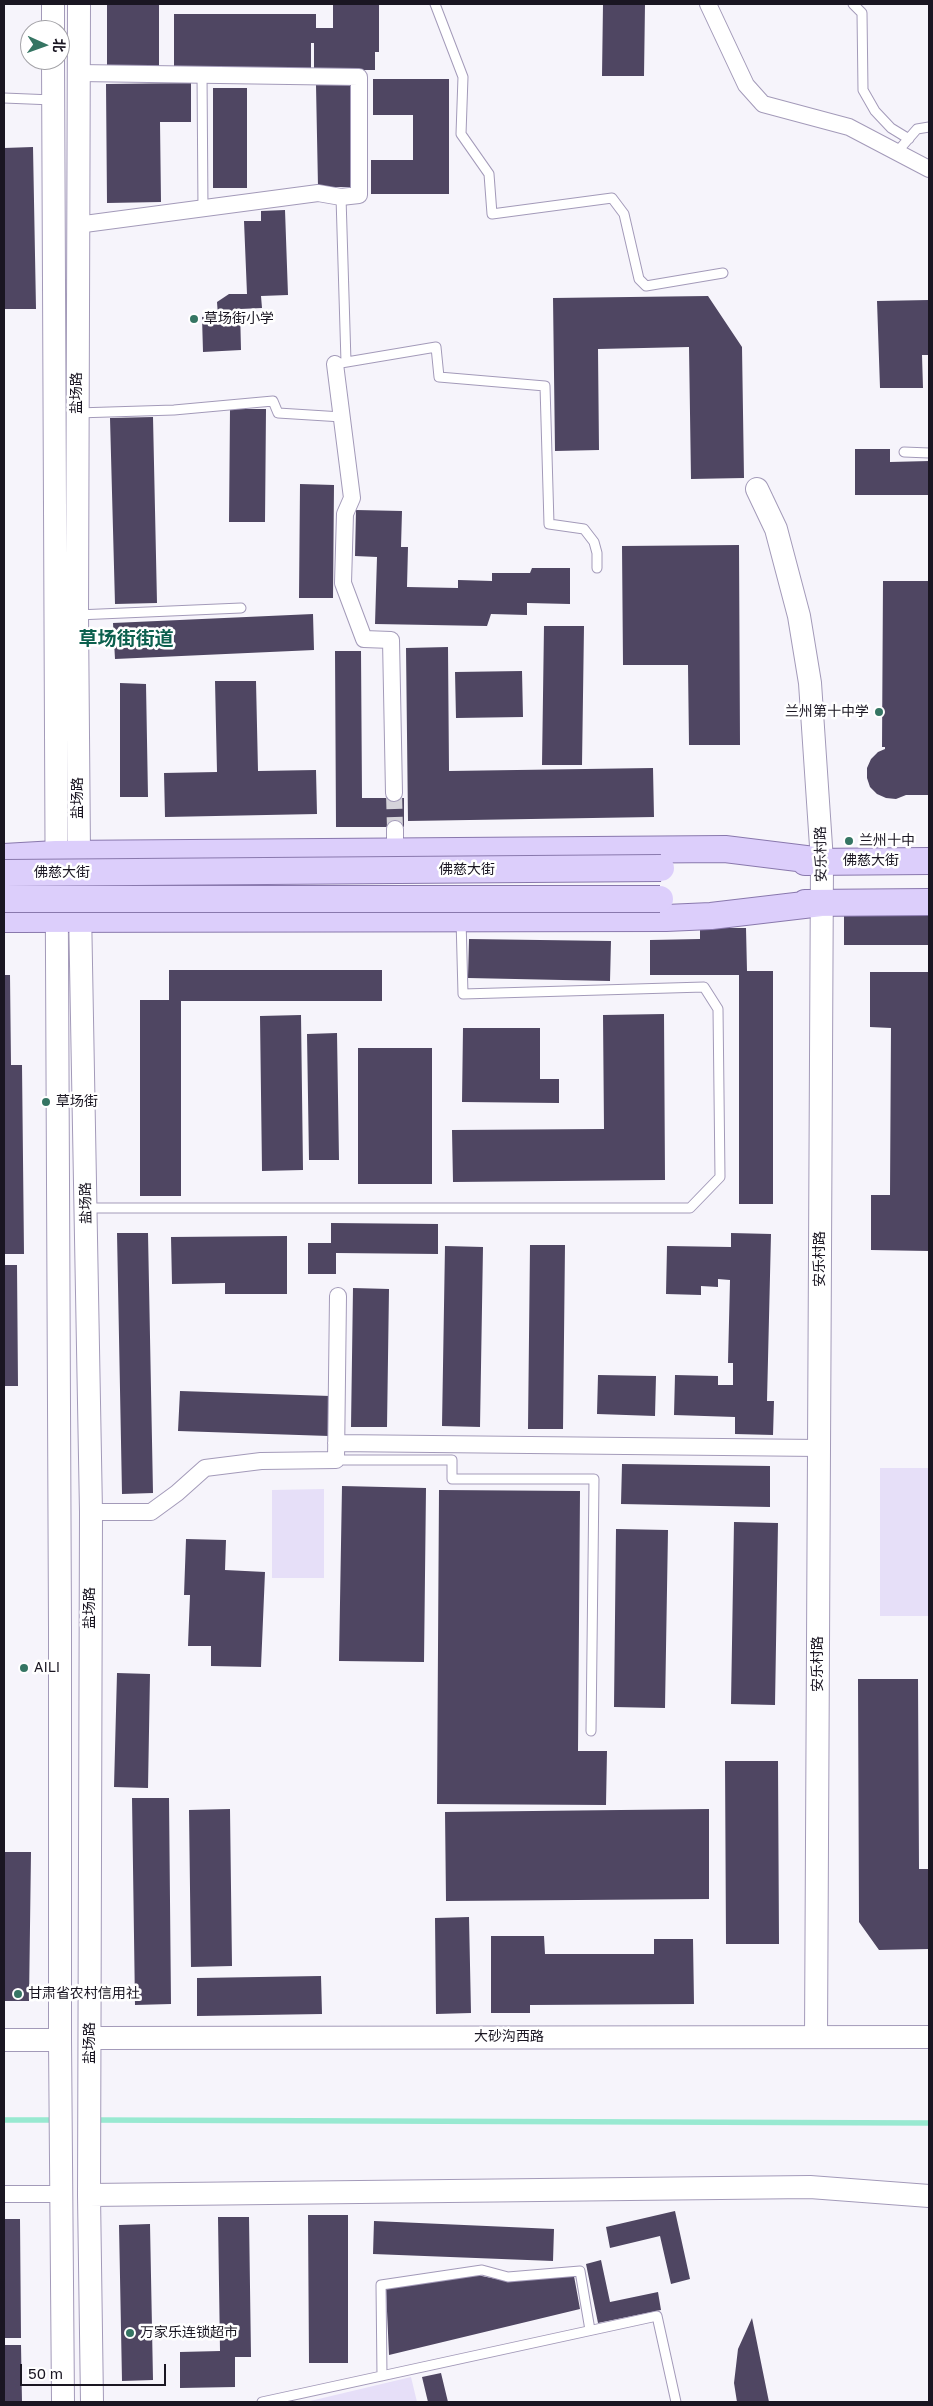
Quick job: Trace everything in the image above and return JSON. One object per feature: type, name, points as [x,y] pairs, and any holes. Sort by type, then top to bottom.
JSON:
[{"type":"main road","points":[[53,4],[53,20]]},
{"type":"main road","name":"盐场路","points":[[67,854],[77,615],[79,4]]},
{"type":"main road","name":"盐场路","points":[[53,70],[67,854],[69,919],[87,1208],[91,1512],[89,2196],[92,2402]]},
{"type":"main road","name":"安乐村路","points":[[757,489],[776,529],[798,616],[810,683],[822,861],[816,2037]]},
{"type":"main road","points":[[4,857],[395,840],[724,849],[822,861]]},
{"type":"main road","name":"佛慈大街","points":[[4,873],[661,868],[822,861],[929,861]]},
{"type":"main road","name":"佛慈大街","points":[[4,899],[660,899],[821,903],[929,902]]},
{"type":"main road","points":[[4,919],[675,918],[712,916],[821,903]]},
{"type":"main road","name":"盐场路","points":[[63,2402],[60,2040],[69,919]]},
{"type":"main road","name":"大砂沟西路","points":[[90,2038],[929,2037]]},
{"type":"main road","points":[[4,2040],[60,2040]]},
{"type":"main road","points":[[89,2196],[810,2187],[929,2196]]},
{"type":"street","points":[[708,4],[746,85],[762,104],[849,127],[929,169]]},
{"type":"street","points":[[77,225],[318,193],[341,197],[359,195],[359,76],[78,73]]},
{"type":"street","points":[[340,363],[342,417],[352,498],[344,514],[343,583],[364,639],[391,640],[394,793]]},
{"type":"street","points":[[91,1512],[151,1512],[177,1494],[205,1468],[262,1461],[336,1460],[338,1296]]},
{"type":"street","points":[[336,1443],[819,1448]]},
{"type":"street","points":[[4,2194],[61,2194]]},
{"type":"lane","points":[[435,4],[463,77],[461,134],[489,174],[492,214],[612,198],[624,214],[639,279],[646,286],[723,273]]},
{"type":"lane","points":[[853,4],[862,13],[863,90],[875,111],[891,128],[909,139]]},
{"type":"lane","points":[[202,73],[203,209]]},
{"type":"lane","points":[[4,98],[54,100]]},
{"type":"lane","points":[[897,152],[918,129],[929,127]]},
{"type":"lane","points":[[341,197],[340,363],[436,348],[440,377],[545,386],[549,524],[584,529],[594,542],[597,553],[597,568]]},
{"type":"lane","points":[[77,413],[174,410],[273,401],[278,413],[342,417]]},
{"type":"lane","points":[[904,452],[929,453]]},
{"type":"lane","points":[[77,615],[241,608]]},
{"type":"lane","points":[[87,1208],[690,1208],[720,1177],[718,1009],[704,987],[463,994],[461,919]]},
{"type":"lane","points":[[336,1460],[452,1460],[452,1479],[594,1478],[591,1731]]},
{"type":"lane","points":[[382,2376],[381,2286],[482,2270],[508,2277],[580,2271],[590,2330]]},
{"type":"lane","points":[[262,2402],[657,2316],[676,2402]]},
{"type":"shaded area","points":[[880,1468],[929,1468],[929,1616],[880,1616]]},
{"type":"shaded area","points":[[324,1489],[324,1578],[272,1578],[272,1490]]},
{"type":"shaded area","points":[[411,2377],[417,2402],[306,2402]]},
{"type":"building","points":[[107,4],[159,4],[159,68],[107,68]]},
{"type":"building","points":[[333,4],[379,4],[379,52],[375,52],[375,70],[314,70],[314,43],[311,43],[311,69],[174,69],[174,14],[316,14],[316,28],[333,28]]},
{"type":"building","points":[[603,4],[645,4],[644,76],[602,76]]},
{"type":"building","points":[[373,79],[449,79],[449,194],[371,194],[371,160],[413,160],[413,115],[373,115]]},
{"type":"building","points":[[191,83],[191,122],[160,122],[161,202],[107,203],[106,84]]},
{"type":"building","points":[[316,85],[352,85],[353,187],[318,187]]},
{"type":"building","points":[[213,88],[247,88],[247,188],[213,188]]},
{"type":"building","points":[[33,147],[36,309],[4,309],[4,148]]},
{"type":"building","points":[[285,210],[288,295],[261,296],[262,308],[240,309],[241,350],[203,352],[202,317],[218,316],[217,302],[229,294],[247,294],[244,221],[261,221],[261,211]]},
{"type":"building","points":[[708,296],[742,347],[744,478],[691,479],[689,347],[598,349],[599,450],[555,451],[553,298]]},
{"type":"building","points":[[929,300],[929,355],[922,355],[923,388],[880,388],[877,301]]},
{"type":"building","points":[[230,409],[266,409],[265,522],[229,522]]},
{"type":"building","points":[[153,417],[157,603],[115,604],[110,418]]},
{"type":"building","points":[[855,449],[890,449],[890,462],[929,461],[929,495],[855,495]]},
{"type":"building","points":[[300,484],[334,485],[333,598],[299,598]]},
{"type":"building","points":[[356,510],[402,511],[401,547],[408,547],[407,587],[458,588],[458,580],[492,581],[492,573],[530,573],[532,568],[570,568],[570,604],[527,603],[527,615],[491,614],[487,626],[375,624],[377,557],[355,556]]},
{"type":"building","points":[[739,545],[740,745],[689,745],[688,665],[623,665],[622,546]]},
{"type":"building","points":[[883,581],[929,581],[929,795],[906,795],[896,799],[886,798],[877,794],[870,787],[867,778],[867,768],[871,759],[878,752],[885,749],[885,747],[882,747]]},
{"type":"building","points":[[313,614],[314,650],[115,659],[113,623]]},
{"type":"building","points":[[544,626],[584,626],[582,765],[542,765]]},
{"type":"building","points":[[448,647],[449,771],[653,768],[654,817],[408,821],[406,648]]},
{"type":"building","points":[[335,651],[361,651],[362,798],[404,798],[404,827],[336,827]]},
{"type":"building","points":[[522,671],[523,717],[456,718],[455,672]]},
{"type":"building","points":[[215,681],[256,681],[258,771],[316,770],[317,814],[165,817],[164,773],[217,772]]},
{"type":"building","points":[[120,683],[146,684],[148,797],[120,797]]},
{"type":"building","points":[[844,912],[929,912],[929,945],[844,945]]},
{"type":"building","points":[[700,928],[746,928],[747,971],[773,971],[773,1204],[739,1204],[739,975],[650,975],[650,940],[700,939]]},
{"type":"building","points":[[469,939],[611,941],[610,981],[468,978]]},
{"type":"building","points":[[169,970],[382,970],[382,1001],[181,1001],[181,1196],[140,1196],[140,1000],[169,1000]]},
{"type":"building","points":[[870,972],[929,972],[929,1251],[871,1250],[871,1195],[890,1195],[891,1028],[870,1027]]},
{"type":"building","points":[[4,975],[10,975],[11,1065],[22,1065],[24,1254],[4,1254]]},
{"type":"building","points":[[664,1014],[665,1180],[453,1182],[452,1130],[604,1129],[603,1015]]},
{"type":"building","points":[[301,1015],[303,1170],[262,1171],[260,1016]]},
{"type":"building","points":[[463,1028],[540,1028],[540,1079],[559,1079],[559,1103],[462,1102]]},
{"type":"building","points":[[337,1033],[339,1160],[309,1160],[307,1034]]},
{"type":"building","points":[[358,1048],[432,1048],[432,1184],[358,1184]]},
{"type":"building","points":[[331,1223],[438,1224],[438,1254],[336,1253],[336,1274],[308,1274],[308,1243],[331,1243]]},
{"type":"building","points":[[117,1233],[148,1233],[153,1493],[122,1494]]},
{"type":"building","points":[[731,1233],[771,1234],[767,1401],[774,1401],[773,1435],[735,1434],[735,1417],[674,1415],[675,1375],[718,1376],[718,1385],[733,1385],[733,1363],[728,1363],[730,1280],[718,1279],[718,1287],[701,1286],[701,1295],[666,1294],[667,1246],[731,1247]]},
{"type":"building","points":[[287,1236],[287,1294],[225,1294],[225,1283],[172,1284],[171,1237]]},
{"type":"building","points":[[530,1245],[565,1245],[563,1429],[528,1429]]},
{"type":"building","points":[[445,1246],[483,1247],[480,1427],[442,1426]]},
{"type":"building","points":[[4,1265],[17,1265],[18,1386],[4,1386]]},
{"type":"building","points":[[353,1288],[389,1289],[387,1427],[351,1427]]},
{"type":"building","points":[[598,1375],[656,1376],[655,1416],[597,1414]]},
{"type":"building","points":[[180,1391],[330,1396],[329,1436],[178,1431]]},
{"type":"building","points":[[622,1464],[770,1466],[770,1507],[621,1504]]},
{"type":"building","points":[[342,1486],[426,1488],[424,1662],[339,1661]]},
{"type":"building","points":[[439,1490],[580,1491],[578,1751],[607,1751],[606,1805],[437,1804]]},
{"type":"building","points":[[734,1522],[778,1523],[775,1705],[731,1704]]},
{"type":"building","points":[[616,1529],[668,1530],[665,1708],[614,1707]]},
{"type":"building","points":[[186,1539],[226,1540],[225,1570],[265,1572],[261,1667],[211,1666],[211,1646],[188,1646],[190,1595],[184,1595]]},
{"type":"building","points":[[117,1673],[150,1674],[148,1788],[114,1787]]},
{"type":"building","points":[[858,1679],[918,1679],[919,1869],[929,1869],[929,1949],[879,1950],[859,1922]]},
{"type":"building","points":[[725,1761],[778,1761],[779,1944],[726,1944]]},
{"type":"building","points":[[132,1798],[169,1798],[171,2004],[135,2005]]},
{"type":"building","points":[[230,1809],[232,1966],[191,1967],[189,1810]]},
{"type":"building","points":[[709,1809],[709,1899],[446,1901],[445,1812]]},
{"type":"building","points":[[4,1852],[31,1852],[29,2001],[4,2001]]},
{"type":"building","points":[[469,1917],[471,2013],[436,2014],[435,1918]]},
{"type":"building","points":[[491,1936],[544,1936],[545,1954],[654,1954],[654,1939],[693,1939],[694,2004],[530,2005],[530,2013],[491,2013]]},
{"type":"building","points":[[321,1976],[322,2014],[197,2016],[197,1978]]},
{"type":"building","points":[[675,2211],[690,2279],[671,2284],[660,2236],[610,2248],[606,2227]]},
{"type":"building","points":[[308,2215],[348,2215],[348,2363],[309,2363]]},
{"type":"building","points":[[218,2217],[249,2217],[251,2357],[235,2357],[235,2387],[180,2388],[180,2352],[220,2351]]},
{"type":"building","points":[[4,2219],[20,2219],[21,2338],[4,2338]]},
{"type":"building","points":[[374,2221],[554,2229],[553,2261],[373,2254]]},
{"type":"building","points":[[150,2224],[153,2380],[122,2381],[119,2225]]},
{"type":"building","points":[[601,2260],[610,2302],[658,2292],[661,2310],[598,2323],[586,2264]]},
{"type":"building","points":[[477,2275],[506,2281],[574,2276],[580,2309],[389,2355],[386,2289]]},
{"type":"building","points":[[752,2318],[769,2402],[737,2402],[734,2383],[738,2349]]},
{"type":"building","points":[[4,2345],[21,2345],[22,2402],[4,2402]]},
{"type":"building","points":[[441,2373],[448,2402],[428,2402],[422,2377]]},
{"type":"waterway","points":[[4,2120],[57,2120]]},
{"type":"waterway","points":[[94,2120],[929,2123]]},
{"type":"tunnel","points":[[394,793],[395,829]]},
{"type":"place","name":"草场街小学","points":[[194,319]]},
{"type":"place","name":"兰州第十中学","points":[[879,712]]},
{"type":"place","name":"兰州十中","points":[[849,841]]},
{"type":"place","name":"草场街","points":[[46,1102]]},
{"type":"place","name":"AILI","points":[[24,1668]]},
{"type":"place","name":"甘肃省农村信用社","points":[[18,1994]]},
{"type":"place","name":"万家乐连锁超市","points":[[130,2333]]},
{"type":"district","name":"草场街街道","points":[[126,639]]}]
